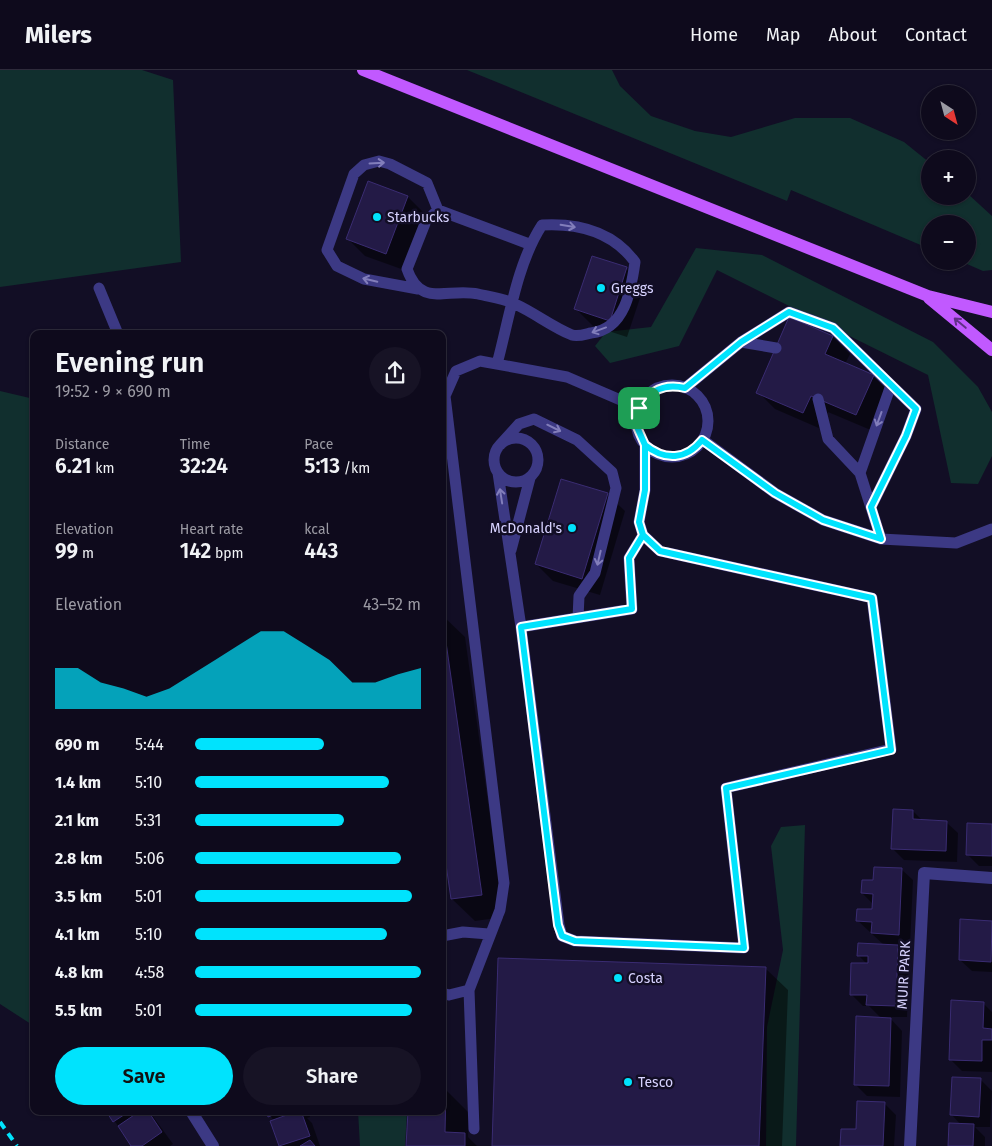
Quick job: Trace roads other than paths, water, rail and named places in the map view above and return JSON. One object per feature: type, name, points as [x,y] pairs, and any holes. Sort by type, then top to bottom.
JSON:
[{"type":"main road","points":[[363,70],[928,296],[992,312]]},
{"type":"main road","points":[[928,296],[992,350]]},
{"type":"street","name":"MUIR PARK","points":[[910,1146],[924,873],[992,878]]},
{"type":"street","points":[[194,1115],[213,1146]]},
{"type":"lane","points":[[497,364],[513,302],[529,244],[542,226],[559,224],[593,230],[624,247],[635,262],[632,288],[617,321],[600,332],[574,336],[513,302],[475,293],[432,294],[418,289],[364,279],[337,266],[327,250],[354,174],[364,164],[379,161],[390,164],[427,183],[438,210],[529,244]]},
{"type":"lane","points":[[418,289],[411,281],[407,269],[426,220],[438,210]]},
{"type":"lane","points":[[99,288],[116,330]]},
{"type":"lane","points":[[685,388],[741,342],[789,312],[833,328],[916,409],[906,436],[871,507]]},
{"type":"lane","points":[[741,342],[776,348]]},
{"type":"lane","points":[[446,392],[456,371],[480,360],[567,377],[639,408]]},
{"type":"lane","points":[[860,473],[891,385]]},
{"type":"lane","points":[[578,618],[579,596],[595,573],[616,488],[612,472],[577,440],[534,419],[519,424],[500,445],[494,458],[498,473],[521,627],[558,925],[562,936],[575,941],[744,948],[726,788],[891,750],[872,598],[660,551],[643,535],[639,522],[645,490],[645,445],[637,427],[639,408],[645,398],[659,388],[675,386],[685,388],[702,401],[706,410],[707,431],[691,452],[675,457],[654,452],[645,445]]},
{"type":"lane","points":[[818,399],[828,438],[860,473],[881,539]]},
{"type":"lane","points":[[446,412],[504,883],[500,910],[489,934],[469,990],[474,1129]]},
{"type":"lane","points":[[500,445],[512,438],[520,438],[533,444],[537,450],[538,465],[530,478],[510,554]]},
{"type":"lane","points":[[702,440],[775,493],[823,520],[881,539],[956,543],[992,529]]},
{"type":"lane","points":[[498,473],[509,481],[524,481],[530,478]]},
{"type":"lane","points":[[521,627],[632,609],[629,558],[643,535]]},
{"type":"lane","points":[[446,935],[463,932],[489,934]]},
{"type":"lane","points":[[446,994],[469,990]]},
{"type":"railway","points":[[0,1122],[17,1146]]},
{"type":"place","name":"Starbucks","points":[[377,217]]},
{"type":"place","name":"Greggs","points":[[601,288]]},
{"type":"place","name":"McDonald's","points":[[572,528]]},
{"type":"place","name":"Costa","points":[[618,978]]},
{"type":"place","name":"Tesco","points":[[628,1082]]}]
